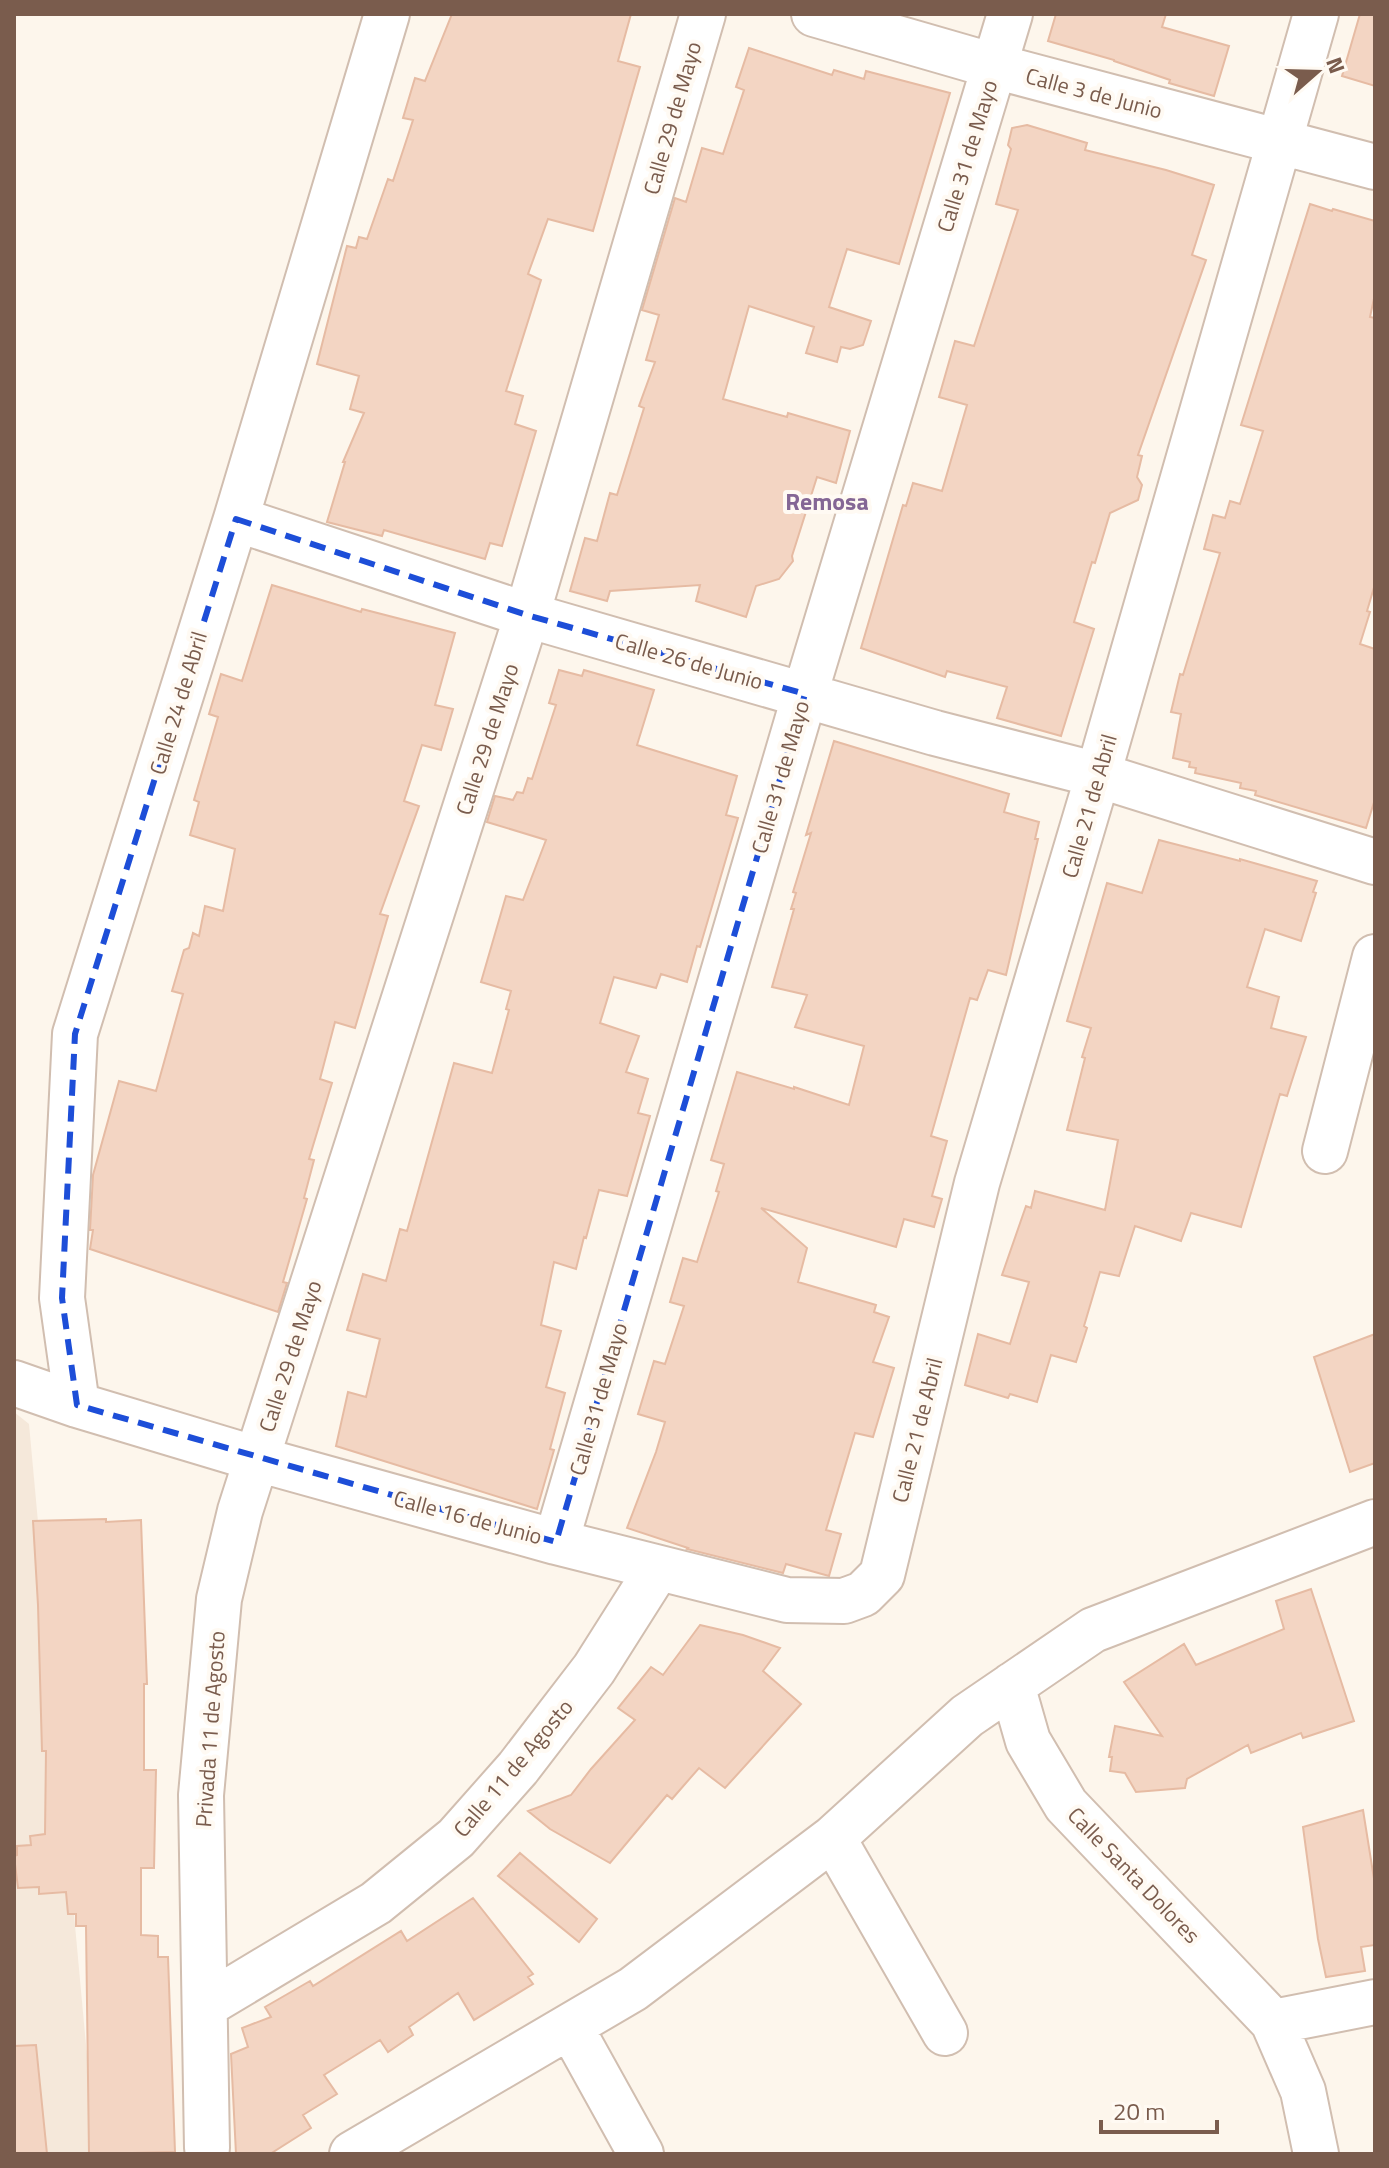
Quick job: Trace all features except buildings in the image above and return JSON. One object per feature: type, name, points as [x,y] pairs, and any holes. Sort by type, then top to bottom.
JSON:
[{"type":"street","name":"Calle 24 de Abril","points":[[77,1405],[62,1298],[75,1034],[236,519],[387,14]]},
{"type":"street","name":"Calle 29 de Mayo","points":[[257,1459],[527,615],[703,14]]},
{"type":"street","name":"Calle 3 de Junio","points":[[814,14],[994,66],[1375,167]]},
{"type":"street","name":"Calle 31 de Mayo","points":[[556,1542],[805,694],[1010,14]]},
{"type":"street","name":"Calle 21 de Abril","points":[[863,1594],[882,1575],[977,1183],[1098,775],[1316,14]]},
{"type":"street","name":"Calle 26 de Junio","points":[[236,519],[527,615],[935,733],[1098,775],[1375,862]]},
{"type":"street","points":[[1325,1151],[1375,957]]},
{"type":"street","name":"Calle 16 de Junio","points":[[14,1383],[257,1459],[658,1568],[787,1600],[844,1601],[863,1594]]},
{"type":"street","name":"Privada 11 de Agosto","points":[[207,2148],[203,1765],[219,1599],[240,1511],[257,1459]]},
{"type":"street","points":[[352,2154],[633,1989],[833,1838],[967,1716],[1093,1630],[1375,1522]]},
{"type":"street","name":"Calle 11 de Agosto","points":[[206,2005],[376,1903],[456,1838],[518,1768],[594,1669],[658,1568]]},
{"type":"street","name":"Calle Santa Dolores","points":[[1012,1685],[1028,1741],[1066,1805],[1273,2022],[1303,2091],[1316,2154]]},
{"type":"street","points":[[833,1838],[945,2033]]},
{"type":"street","points":[[1273,2022],[1375,2002]]},
{"type":"street","points":[[570,2026],[641,2154]]},
{"type":"highlighted area","points":[[236,519],[527,615],[805,694],[556,1542],[77,1405],[62,1298],[75,1034]]},
{"type":"shaded area","points":[[14,1412],[29,1424],[96,2154],[14,2154]]},
{"type":"district","name":"Remosa","points":[[827,502]]}]
